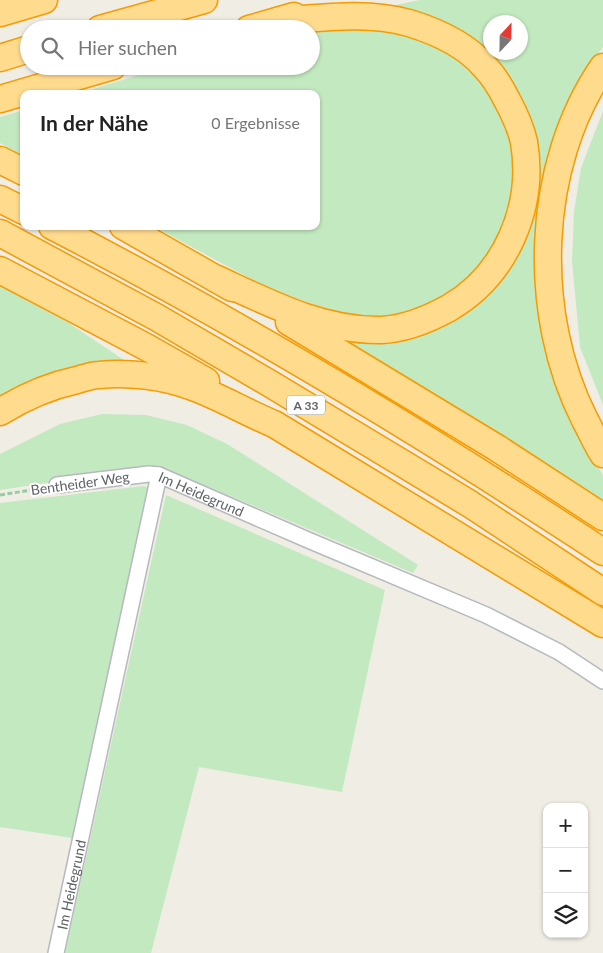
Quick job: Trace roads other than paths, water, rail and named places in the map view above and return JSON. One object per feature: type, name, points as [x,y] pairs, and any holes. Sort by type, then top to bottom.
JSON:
[{"type":"highway","points":[[0,13],[44,0]]},
{"type":"highway","points":[[132,20],[204,0]]},
{"type":"highway","points":[[281,20],[351,0]]},
{"type":"highway","points":[[217,279],[316,322],[382,330],[411,325],[439,314],[460,301],[481,283],[500,260],[521,216],[525,190],[524,141],[514,114],[499,86],[484,65],[455,44],[432,32],[408,23],[372,16],[297,20]]},
{"type":"highway","points":[[0,58],[20,52]]},
{"type":"highway","points":[[603,67],[595,78],[580,109],[558,166],[551,219],[548,284],[560,355],[575,401],[603,454]]},
{"type":"highway","points":[[31,90],[81,75]]},
{"type":"highway","points":[[0,99],[20,93]]},
{"type":"highway","points":[[0,160],[20,170]]},
{"type":"highway","points":[[0,199],[20,210]]},
{"type":"highway","name":"A 33","points":[[60,230],[293,358],[488,477],[603,552]]},
{"type":"highway","points":[[130,230],[217,279],[497,448],[603,517]]},
{"type":"highway","name":"A 33","points":[[0,234],[156,317],[270,383],[470,504],[603,592]]},
{"type":"highway","points":[[0,270],[148,348],[256,408],[274,424]]},
{"type":"highway","points":[[0,412],[46,388],[98,374],[157,378],[188,385],[216,396],[274,424],[603,624]]},
{"type":"street","name":"Bentheider Weg","points":[[57,486],[149,474],[160,475]]},
{"type":"street","name":"Im Heidegrund","points":[[56,953],[160,475],[486,615],[558,652],[603,681]]}]
